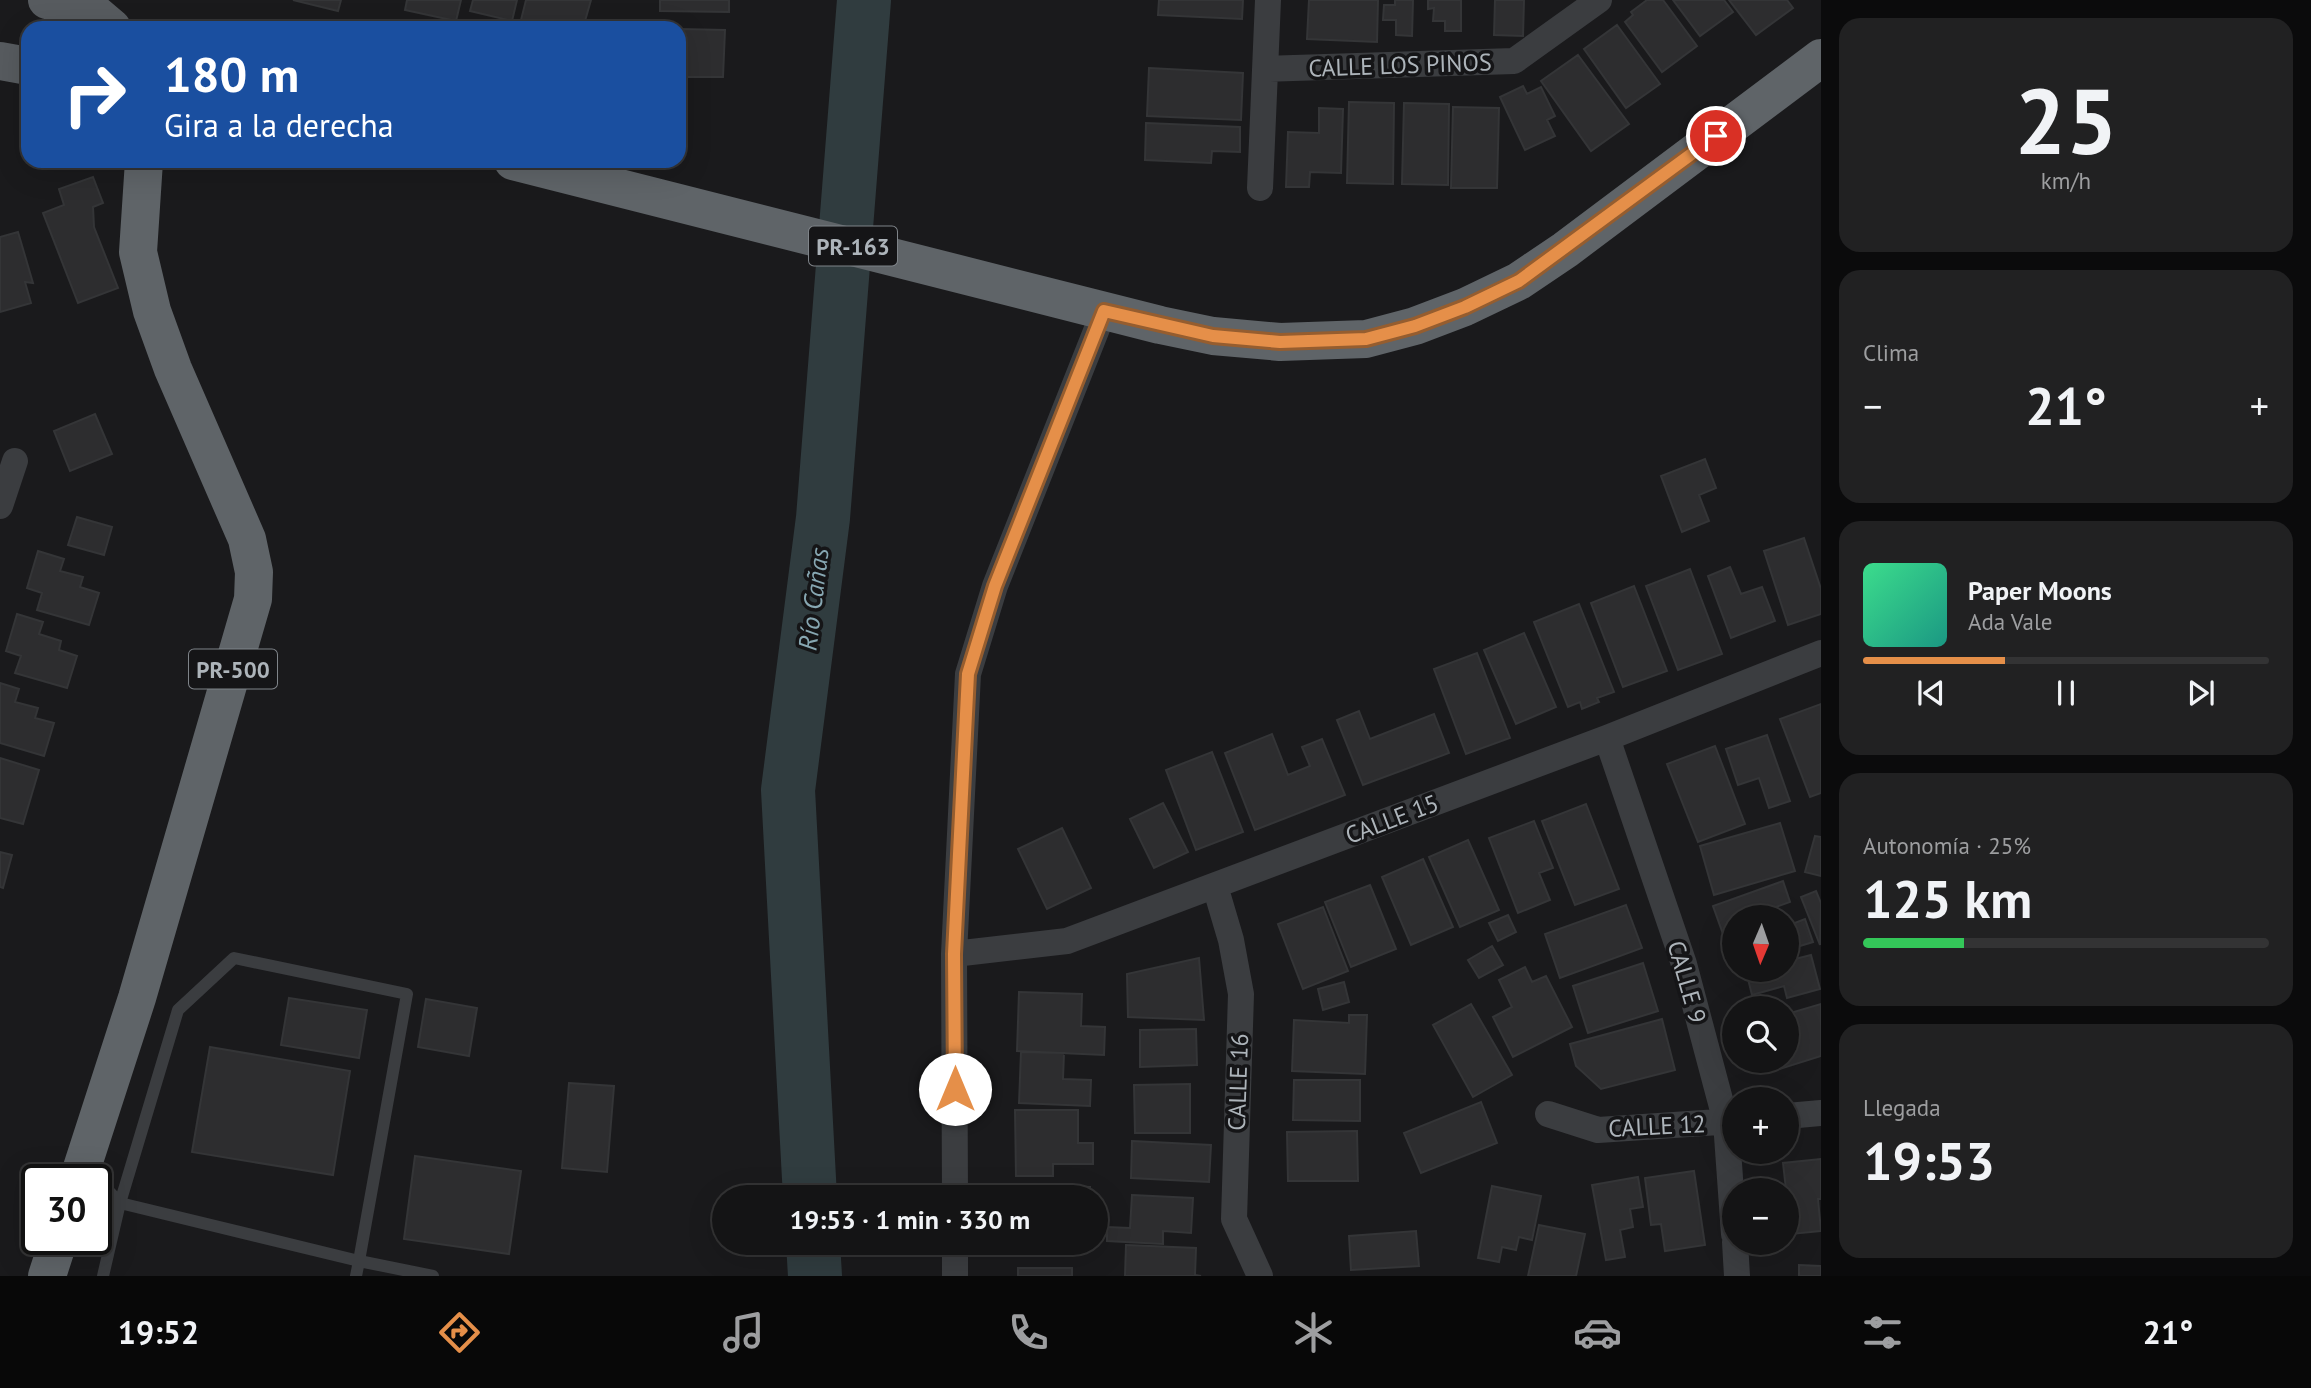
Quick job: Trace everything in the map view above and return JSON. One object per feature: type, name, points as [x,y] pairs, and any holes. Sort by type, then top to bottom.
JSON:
[{"type":"highway","name":"PR-163","points":[[542,168],[1104,311],[1213,336],[1280,342],[1366,339],[1415,326],[1465,307],[1519,281],[1821,58]]},
{"type":"highway","name":"PR-500","points":[[83,1164],[137,998],[253,599],[254,572],[247,539],[189,407],[152,311],[138,252],[144,168]]},
{"type":"highway","points":[[47,1276],[54,1255]]},
{"type":"main road","points":[[47,0],[92,11],[104,21]]},
{"type":"main road","points":[[0,61],[21,65]]},
{"type":"street","points":[[1260,188],[1268,0]]},
{"type":"street","name":"CALLE LOS PINOS","points":[[1265,69],[1514,61],[1568,9],[1599,0]]},
{"type":"street","points":[[955,1185],[954,954],[968,674],[995,586],[1104,311]]},
{"type":"street","points":[[0,506],[15,461]]},
{"type":"street","name":"CALLE 15","points":[[954,954],[1067,941],[1607,738],[1821,653]]},
{"type":"street","name":"CALLE 9","points":[[1607,738],[1684,964],[1722,1095]]},
{"type":"street","name":"CALLE 16","points":[[1215,886],[1231,940],[1241,994],[1234,1219],[1260,1276]]},
{"type":"street","points":[[1799,1115],[1821,1112]]},
{"type":"street","name":"CALLE 12","points":[[1548,1114],[1598,1130],[1722,1122]]},
{"type":"street","points":[[955,1255],[955,1276]]},
{"type":"street","points":[[1736,1255],[1737,1276]]},
{"type":"lane","points":[[103,1276],[120,1203],[178,1010],[234,958],[407,994],[356,1276]]},
{"type":"lane","points":[[112,1195],[120,1203],[359,1261],[433,1276]]},
{"type":"building","points":[[293,0],[341,0],[338,11]]},
{"type":"building","points":[[407,0],[461,0],[456,21],[405,10]]},
{"type":"building","points":[[473,0],[517,0],[512,21],[470,11]]},
{"type":"building","points":[[526,0],[591,0],[585,21],[521,21]]},
{"type":"building","points":[[660,0],[729,0],[729,12],[660,11]]},
{"type":"building","points":[[1159,0],[1243,0],[1242,19],[1158,15]]},
{"type":"building","points":[[1309,0],[1378,0],[1377,42],[1307,39]]},
{"type":"building","points":[[1395,0],[1413,0],[1412,36],[1396,35],[1396,20],[1383,20],[1384,5],[1395,5]]},
{"type":"building","points":[[1428,0],[1461,0],[1461,31],[1445,31],[1445,21],[1433,21],[1434,8],[1428,9]]},
{"type":"building","points":[[1495,0],[1524,0],[1523,36],[1494,35]]},
{"type":"building","points":[[1647,0],[1663,0],[1697,46],[1662,72],[1625,22],[1633,15],[1631,12]]},
{"type":"building","points":[[1673,0],[1724,0],[1733,12],[1700,36]]},
{"type":"building","points":[[1729,0],[1787,0],[1793,8],[1756,35]]},
{"type":"building","points":[[1617,25],[1660,84],[1626,108],[1584,49]]},
{"type":"building","points":[[686,29],[725,30],[723,77],[686,77]]},
{"type":"building","points":[[1578,55],[1629,124],[1591,151],[1541,81]]},
{"type":"building","points":[[1149,68],[1243,73],[1241,120],[1147,116]]},
{"type":"building","points":[[1523,86],[1527,94],[1541,87],[1555,116],[1547,120],[1555,136],[1525,150],[1500,97]]},
{"type":"building","points":[[1349,102],[1394,103],[1393,184],[1347,183]]},
{"type":"building","points":[[1404,103],[1449,104],[1448,185],[1402,184]]},
{"type":"building","points":[[1453,107],[1499,108],[1497,188],[1451,188]]},
{"type":"building","points":[[1319,108],[1343,109],[1341,173],[1310,172],[1309,187],[1286,187],[1288,132],[1319,133]]},
{"type":"building","points":[[1146,123],[1240,127],[1240,152],[1212,151],[1211,163],[1145,160]]},
{"type":"building","points":[[93,177],[103,203],[93,207],[94,227],[118,288],[78,303],[43,213],[64,205],[59,189]]},
{"type":"building","points":[[18,232],[33,283],[25,282],[31,303],[0,312],[0,237]]},
{"type":"building","points":[[95,414],[112,454],[70,471],[54,431]]},
{"type":"building","points":[[1705,459],[1716,488],[1699,495],[1709,521],[1682,532],[1661,476]]},
{"type":"building","points":[[77,517],[112,527],[104,555],[68,545]]},
{"type":"building","points":[[1804,538],[1821,589],[1821,614],[1788,625],[1764,551]]},
{"type":"building","points":[[38,551],[64,559],[60,571],[83,577],[80,587],[99,593],[89,625],[37,610],[42,593],[27,588]]},
{"type":"building","points":[[1730,567],[1741,594],[1762,587],[1775,621],[1731,638],[1708,576]]},
{"type":"building","points":[[1690,569],[1722,654],[1678,670],[1646,586]]},
{"type":"building","points":[[1634,586],[1667,671],[1623,687],[1591,603]]},
{"type":"building","points":[[1579,604],[1614,692],[1597,698],[1599,702],[1582,709],[1580,702],[1568,707],[1534,622]]},
{"type":"building","points":[[17,614],[43,622],[39,634],[61,641],[59,650],[77,656],[67,688],[15,673],[21,656],[6,651]]},
{"type":"building","points":[[1524,633],[1556,707],[1516,724],[1484,650]]},
{"type":"building","points":[[1477,653],[1510,738],[1466,754],[1434,669]]},
{"type":"building","points":[[0,683],[19,689],[15,702],[38,708],[35,718],[54,723],[44,756],[0,743]]},
{"type":"building","points":[[1821,704],[1821,793],[1810,797],[1780,719]]},
{"type":"building","points":[[1359,711],[1370,739],[1434,714],[1449,753],[1363,785],[1337,720]]},
{"type":"building","points":[[1272,734],[1288,775],[1310,766],[1302,747],[1322,739],[1345,795],[1255,830],[1225,753]]},
{"type":"building","points":[[1767,735],[1790,801],[1769,808],[1759,778],[1738,785],[1726,749]]},
{"type":"building","points":[[1715,746],[1745,824],[1698,842],[1667,764]]},
{"type":"building","points":[[1212,752],[1243,832],[1196,850],[1166,770]]},
{"type":"building","points":[[0,758],[39,770],[23,824],[0,818]]},
{"type":"building","points":[[1163,803],[1188,852],[1154,868],[1130,819]]},
{"type":"building","points":[[1586,804],[1619,889],[1575,905],[1542,821]]},
{"type":"building","points":[[1534,821],[1553,868],[1539,873],[1550,900],[1518,913],[1489,838]]},
{"type":"building","points":[[1780,823],[1795,871],[1714,895],[1700,846]]},
{"type":"building","points":[[1062,828],[1091,888],[1047,909],[1018,849]]},
{"type":"building","points":[[1815,836],[1821,837],[1821,876],[1805,872]]},
{"type":"building","points":[[1468,840],[1499,910],[1460,927],[1429,857]]},
{"type":"building","points":[[0,852],[12,855],[3,888],[0,887]]},
{"type":"building","points":[[1423,859],[1453,927],[1411,945],[1382,877]]},
{"type":"building","points":[[1783,881],[1790,902],[1782,905],[1722,905],[1722,931],[1713,906]]},
{"type":"building","points":[[1370,885],[1396,949],[1351,967],[1325,902]]},
{"type":"building","points":[[1816,891],[1821,903],[1820,945],[1801,897]]},
{"type":"building","points":[[1626,905],[1642,948],[1560,978],[1545,934]]},
{"type":"building","points":[[1323,907],[1348,971],[1303,989],[1278,924]]},
{"type":"building","points":[[1508,915],[1516,932],[1498,941],[1489,923]]},
{"type":"building","points":[[1805,919],[1813,942],[1799,946],[1799,921]]},
{"type":"building","points":[[1492,946],[1503,965],[1479,978],[1468,960]]},
{"type":"building","points":[[1811,955],[1820,989],[1786,996],[1784,986],[1752,995],[1749,982],[1799,982],[1799,958]]},
{"type":"building","points":[[1199,958],[1204,1020],[1128,1017],[1127,974]]},
{"type":"building","points":[[1643,963],[1658,1011],[1588,1033],[1573,986]]},
{"type":"building","points":[[1525,967],[1532,982],[1546,976],[1572,1027],[1513,1057],[1493,1017],[1512,1007],[1499,980]]},
{"type":"building","points":[[1344,982],[1349,1002],[1323,1010],[1318,989]]},
{"type":"building","points":[[1019,992],[1082,994],[1081,1026],[1105,1027],[1104,1055],[1017,1051]]},
{"type":"building","points":[[289,998],[367,1010],[359,1058],[281,1045]]},
{"type":"building","points":[[426,999],[477,1008],[469,1056],[418,1047]]},
{"type":"building","points":[[1471,1004],[1512,1075],[1473,1097],[1433,1025]]},
{"type":"building","points":[[1821,1004],[1821,1056],[1799,1063],[1799,1010]]},
{"type":"building","points":[[1349,1015],[1367,1015],[1365,1074],[1292,1071],[1294,1020],[1349,1023]]},
{"type":"building","points":[[1662,1019],[1675,1070],[1601,1089],[1576,1066],[1570,1044]]},
{"type":"building","points":[[1196,1029],[1197,1065],[1140,1067],[1140,1030]]},
{"type":"building","points":[[210,1047],[350,1071],[333,1175],[192,1152]]},
{"type":"building","points":[[1021,1052],[1064,1053],[1063,1079],[1091,1080],[1090,1106],[1019,1103]]},
{"type":"building","points":[[1294,1080],[1360,1080],[1360,1121],[1293,1120]]},
{"type":"building","points":[[569,1083],[614,1086],[607,1172],[562,1168]]},
{"type":"building","points":[[1190,1084],[1190,1133],[1135,1133],[1134,1085]]},
{"type":"building","points":[[1481,1102],[1497,1143],[1421,1173],[1404,1133]]},
{"type":"building","points":[[1015,1110],[1078,1110],[1078,1143],[1093,1143],[1093,1164],[1053,1164],[1053,1176],[1016,1176]]},
{"type":"building","points":[[1357,1131],[1358,1181],[1288,1181],[1287,1132]]},
{"type":"building","points":[[1132,1141],[1211,1145],[1209,1182],[1131,1178]]},
{"type":"building","points":[[415,1156],[521,1171],[509,1254],[404,1239]]},
{"type":"building","points":[[1821,1159],[1821,1199],[1818,1199],[1821,1231],[1799,1233],[1799,1178],[1785,1178],[1783,1164],[1799,1164],[1799,1161]]},
{"type":"building","points":[[1694,1171],[1705,1245],[1665,1251],[1661,1224],[1651,1225],[1645,1178]]},
{"type":"building","points":[[1638,1177],[1643,1207],[1630,1209],[1633,1227],[1620,1230],[1625,1257],[1606,1260],[1592,1185]]},
{"type":"building","points":[[1492,1186],[1541,1196],[1532,1240],[1519,1237],[1516,1250],[1502,1247],[1499,1262],[1478,1258]]},
{"type":"building","points":[[1132,1195],[1193,1198],[1191,1233],[1163,1231],[1163,1244],[1108,1241],[1108,1227],[1130,1228]]},
{"type":"building","points":[[1539,1225],[1585,1234],[1576,1276],[1528,1276]]},
{"type":"building","points":[[1416,1231],[1419,1266],[1351,1270],[1349,1236]]},
{"type":"building","points":[[1126,1245],[1196,1248],[1195,1275],[1201,1276],[1125,1276]]},
{"type":"building","points":[[1799,1265],[1821,1266],[1821,1276],[1799,1276]]},
{"type":"building","points":[[1018,1268],[1072,1268],[1072,1276],[1018,1276]]},
{"type":"waterway","name":"Río Cañas","points":[[809,1185],[788,790],[823,518],[864,0]]},
{"type":"waterway","name":"Río Cañas","points":[[814,1255],[815,1276]]},
{"type":"route","points":[[955,1089],[954,954],[968,674],[995,586],[1104,311],[1160,326],[1213,336],[1280,342],[1366,339],[1415,326],[1465,307],[1519,281],[1716,136]]}]
